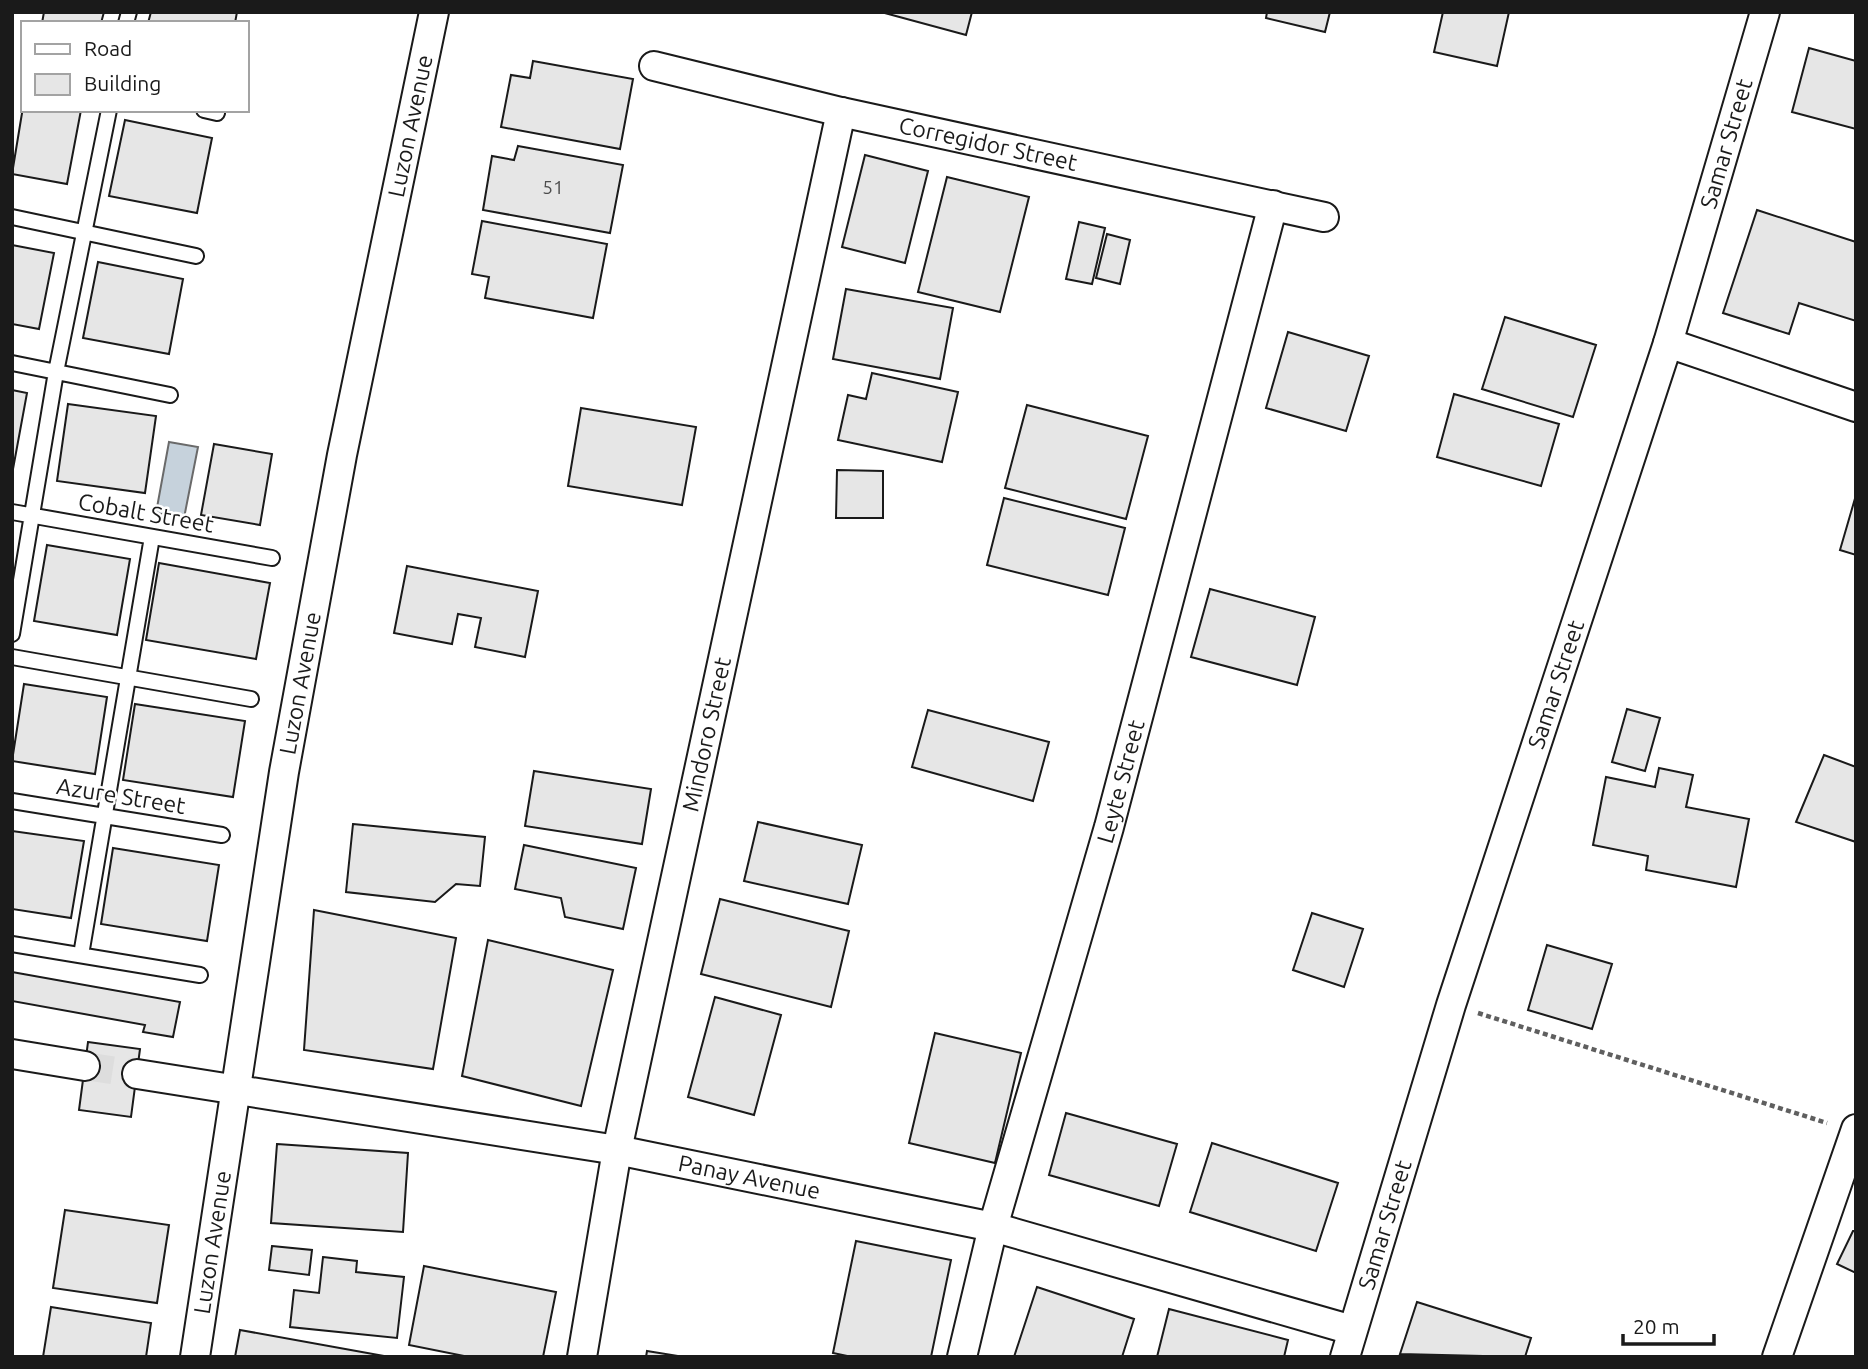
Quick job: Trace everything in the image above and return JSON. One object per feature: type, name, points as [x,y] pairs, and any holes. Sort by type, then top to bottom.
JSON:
[{"type":"street","name":"Luzon Avenue","points":[[195,1357],[238,1091],[284,772],[340,468],[435,12]]},
{"type":"street","name":"Samar Street","points":[[1345,1357],[1451,1005],[1668,344],[1765,12]]},
{"type":"street","name":"Corregidor Street","points":[[654,66],[841,112],[1324,217]]},
{"type":"street","name":"Mindoro Street","points":[[582,1357],[617,1150],[841,112]]},
{"type":"street","name":"Leyte Street","points":[[962,1357],[993,1227],[1109,827],[1273,205]]},
{"type":"street","points":[[1668,344],[1856,407]]},
{"type":"street","points":[[12,1054],[85,1066]]},
{"type":"street","name":"Panay Avenue","points":[[137,1074],[617,1150],[993,1227],[1352,1330]]},
{"type":"street","points":[[1777,1357],[1855,1130]]},
{"type":"lane","points":[[12,634],[56,372],[109,112]]},
{"type":"lane","points":[[12,217],[196,256]]},
{"type":"lane","points":[[12,363],[170,395]]},
{"type":"lane","name":"Cobalt Street","points":[[12,512],[272,558]]},
{"type":"lane","points":[[81,955],[152,537]]},
{"type":"lane","points":[[12,657],[251,699]]},
{"type":"lane","name":"Azure Street","points":[[12,801],[222,835]]},
{"type":"lane","points":[[12,944],[200,975]]},
{"type":"path","points":[[1451,1005],[1855,1130]]},
{"type":"shaded area","points":[[169,442],[198,447],[184,518],[156,513]]},
{"type":"building","points":[[44,12],[104,12],[102,21],[42,21]]},
{"type":"building","points":[[151,12],[237,12],[235,21],[149,21]]},
{"type":"building","points":[[881,12],[972,12],[966,35]]},
{"type":"building","points":[[1267,12],[1330,12],[1325,32],[1266,18]]},
{"type":"building","points":[[1443,12],[1509,12],[1497,66],[1434,52]]},
{"type":"building","points":[[1809,48],[1856,61],[1856,129],[1792,112]]},
{"type":"building","points":[[533,61],[633,79],[620,149],[501,127],[511,75],[530,78]]},
{"type":"building","points":[[22,112],[81,112],[67,184],[12,174]]},
{"type":"building","points":[[125,120],[212,138],[197,213],[109,196]]},
{"type":"building","points":[[518,146],[623,165],[610,233],[483,210],[492,156],[514,160]]},
{"type":"building","points":[[865,155],[928,171],[905,263],[842,247]]},
{"type":"building","points":[[947,177],[1029,197],[1000,312],[918,292]]},
{"type":"building","points":[[1757,210],[1856,242],[1856,321],[1799,303],[1789,334],[1723,313]]},
{"type":"building","points":[[482,221],[607,244],[593,318],[485,298],[489,277],[472,274]]},
{"type":"building","points":[[1079,222],[1105,228],[1092,284],[1066,279]]},
{"type":"building","points":[[1107,234],[1130,240],[1120,284],[1096,278]]},
{"type":"building","points":[[12,245],[54,253],[39,329],[12,324]]},
{"type":"building","points":[[98,262],[183,279],[169,354],[83,338]]},
{"type":"building","points":[[846,289],[953,308],[940,379],[833,359]]},
{"type":"building","points":[[1505,317],[1596,345],[1573,417],[1482,389]]},
{"type":"building","points":[[1288,332],[1369,356],[1346,431],[1266,408]]},
{"type":"building","points":[[872,373],[958,392],[942,462],[838,440],[848,395],[866,399]]},
{"type":"building","points":[[12,390],[27,393],[13,469],[12,469]]},
{"type":"building","points":[[1454,394],[1559,424],[1541,486],[1437,457]]},
{"type":"building","points":[[68,404],[156,416],[145,493],[57,481]]},
{"type":"building","points":[[1027,405],[1148,436],[1126,519],[1005,488]]},
{"type":"building","points":[[581,408],[696,427],[682,505],[568,486]]},
{"type":"building","points":[[214,444],[272,454],[260,525],[201,515]]},
{"type":"building","points":[[837,470],[883,471],[883,518],[836,518]]},
{"type":"building","points":[[1856,495],[1856,555],[1840,550]]},
{"type":"building","points":[[1004,498],[1125,528],[1108,595],[987,565]]},
{"type":"building","points":[[47,545],[130,559],[117,635],[34,621]]},
{"type":"building","points":[[159,563],[270,583],[256,659],[146,640]]},
{"type":"building","points":[[407,566],[538,591],[525,657],[475,647],[481,618],[458,614],[452,644],[394,633]]},
{"type":"building","points":[[1210,589],[1315,617],[1297,685],[1191,657]]},
{"type":"building","points":[[24,684],[107,697],[95,774],[12,761]]},
{"type":"building","points":[[135,704],[245,721],[233,797],[123,780]]},
{"type":"building","points":[[1627,709],[1660,718],[1645,771],[1612,762]]},
{"type":"building","points":[[928,710],[1049,742],[1033,801],[912,767]]},
{"type":"building","points":[[1824,755],[1856,767],[1856,842],[1796,822]]},
{"type":"building","points":[[1659,768],[1693,775],[1686,807],[1749,819],[1736,887],[1646,870],[1648,856],[1593,845],[1606,777],[1655,787]]},
{"type":"building","points":[[534,771],[651,789],[642,844],[525,826]]},
{"type":"building","points":[[758,822],[862,845],[848,904],[744,881]]},
{"type":"building","points":[[353,824],[485,837],[480,886],[456,884],[435,902],[346,892]]},
{"type":"building","points":[[12,831],[84,841],[71,918],[12,909]]},
{"type":"building","points":[[524,845],[636,868],[623,929],[565,917],[561,898],[515,889]]},
{"type":"building","points":[[113,848],[219,865],[207,941],[101,924]]},
{"type":"building","points":[[720,899],[849,931],[831,1007],[701,974]]},
{"type":"building","points":[[314,910],[456,938],[433,1069],[304,1050]]},
{"type":"building","points":[[1312,913],[1363,929],[1344,987],[1293,970]]},
{"type":"building","points":[[488,940],[613,970],[581,1106],[462,1076]]},
{"type":"building","points":[[1547,945],[1612,964],[1592,1029],[1528,1010]]},
{"type":"building","points":[[12,972],[180,1002],[173,1037],[143,1032],[145,1025],[12,1001]]},
{"type":"building","points":[[715,997],[781,1015],[754,1115],[688,1097]]},
{"type":"building","points":[[935,1033],[1021,1053],[995,1163],[909,1143]]},
{"type":"building","points":[[88,1042],[140,1049],[131,1117],[79,1110]]},
{"type":"building","points":[[1066,1113],[1177,1144],[1159,1206],[1049,1175]]},
{"type":"building","points":[[1212,1143],[1338,1183],[1316,1251],[1190,1212]]},
{"type":"building","points":[[277,1144],[408,1153],[403,1232],[271,1223]]},
{"type":"building","points":[[65,1210],[169,1225],[157,1303],[53,1288]]},
{"type":"building","points":[[1853,1231],[1856,1231],[1856,1273],[1837,1264]]},
{"type":"building","points":[[856,1241],[951,1260],[931,1357],[852,1357],[833,1353]]},
{"type":"building","points":[[272,1246],[312,1250],[309,1275],[269,1270]]},
{"type":"building","points":[[323,1257],[357,1261],[356,1272],[404,1277],[397,1338],[290,1327],[294,1290],[319,1293]]},
{"type":"building","points":[[424,1266],[556,1292],[543,1357],[469,1357],[409,1345]]},
{"type":"building","points":[[1037,1287],[1134,1319],[1122,1357],[1014,1357]]},
{"type":"building","points":[[1417,1302],[1531,1338],[1525,1357],[1400,1354]]},
{"type":"building","points":[[51,1307],[151,1323],[146,1357],[43,1357]]},
{"type":"building","points":[[1169,1309],[1288,1340],[1284,1357],[1157,1357]]},
{"type":"building","points":[[240,1330],[384,1356],[235,1357]]},
{"type":"building","points":[[647,1351],[684,1357],[646,1357]]},
{"type":"tunnel","points":[[85,1066],[137,1074]]}]
